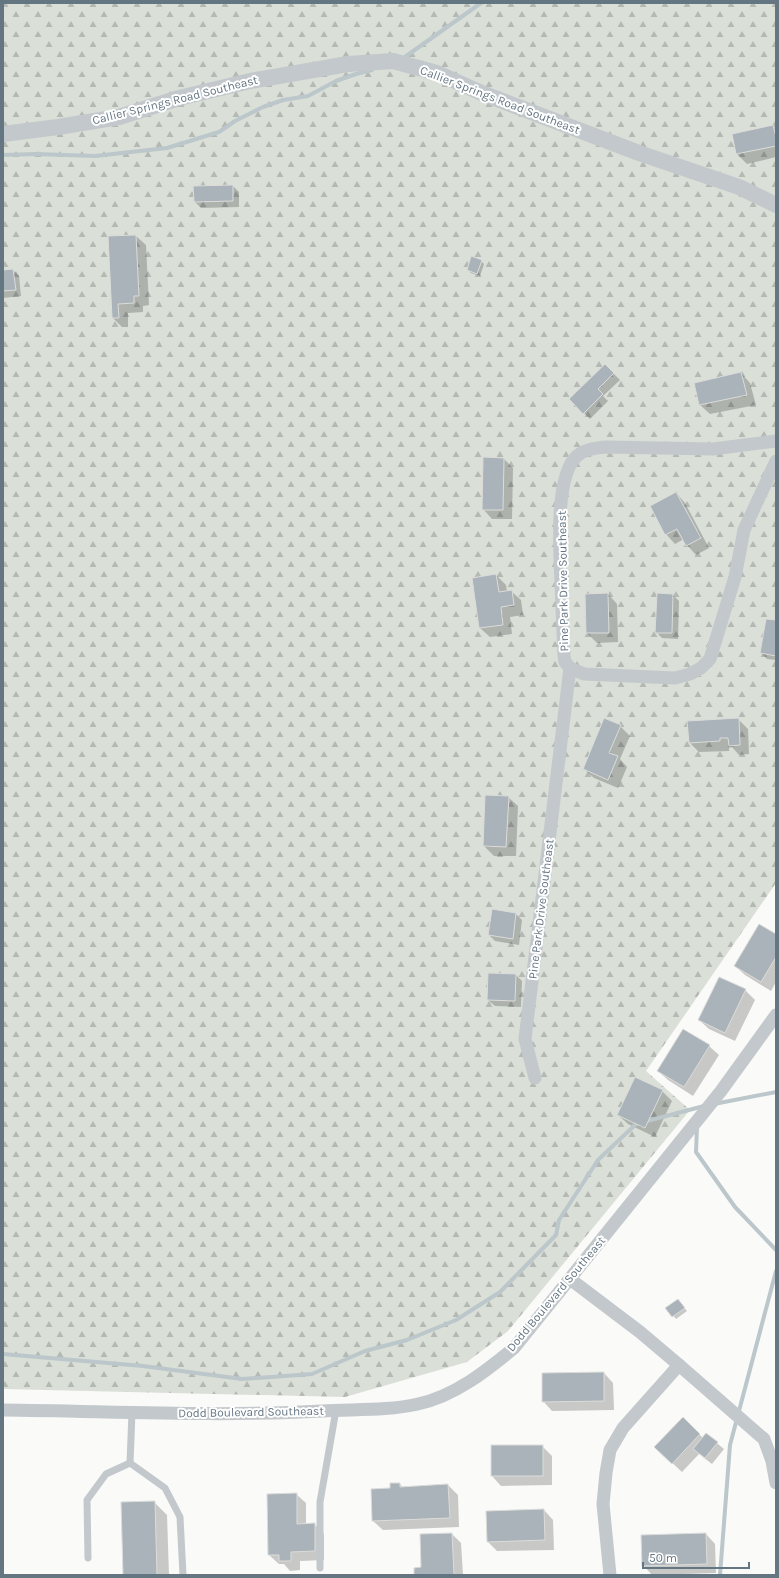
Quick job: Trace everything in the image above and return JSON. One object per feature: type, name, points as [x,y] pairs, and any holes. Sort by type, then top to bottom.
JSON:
[{"type":"street","name":"Callier Springs Road Southeast","points":[[3,134],[58,127],[119,116],[179,98],[258,79],[348,64],[394,61],[437,73],[484,94],[639,153],[739,187],[776,205]]},
{"type":"street","name":"Pine Park Drive Southeast","points":[[776,441],[713,449],[606,447],[588,450],[577,456],[569,467],[562,493],[559,521],[564,656],[565,662],[570,668],[584,674],[675,678],[690,674],[701,668],[710,659],[735,577],[744,530],[776,461]]},
{"type":"street","name":"Pine Park Drive Southeast","points":[[535,1078],[525,1039],[570,668]]},
{"type":"street","name":"Dodd Boulevard Southeast","points":[[3,1410],[289,1413],[419,1404],[446,1394],[480,1375],[514,1348],[721,1091],[776,1015]]},
{"type":"street","points":[[570,1280],[640,1332],[679,1364],[764,1439],[772,1461],[776,1483]]},
{"type":"street","points":[[610,1575],[603,1504],[610,1450],[623,1428],[679,1364]]},
{"type":"lane","points":[[320,1568],[320,1502],[336,1410]]},
{"type":"lane","points":[[130,1463],[132,1412]]},
{"type":"lane","points":[[88,1558],[87,1500],[106,1474],[130,1463]]},
{"type":"lane","points":[[130,1463],[165,1488],[180,1517],[183,1575]]},
{"type":"green space","points":[[3,3],[776,3],[776,883],[646,1071],[690,1110],[508,1331],[467,1362],[345,1397],[3,1389]]},
{"type":"building","points":[[773,125],[776,137],[776,146],[736,154],[732,134]]},
{"type":"building","points":[[233,185],[233,201],[194,202],[193,186]]},
{"type":"building","points":[[136,235],[139,296],[134,296],[134,303],[118,304],[119,318],[112,318],[108,236]]},
{"type":"building","points":[[471,256],[482,260],[477,274],[467,270]]},
{"type":"building","points":[[13,269],[16,290],[3,291],[3,270]]},
{"type":"building","points":[[605,364],[614,373],[598,389],[603,394],[583,414],[569,399]]},
{"type":"building","points":[[741,372],[747,395],[699,405],[694,383]]},
{"type":"building","points":[[483,457],[504,458],[503,510],[482,510]]},
{"type":"building","points":[[676,492],[701,538],[686,546],[677,529],[665,535],[650,506]]},
{"type":"building","points":[[496,574],[499,592],[512,590],[514,605],[501,607],[503,625],[479,628],[472,578]]},
{"type":"building","points":[[608,593],[609,633],[586,633],[585,594]]},
{"type":"building","points":[[657,593],[673,594],[672,633],[655,633]]},
{"type":"building","points":[[766,619],[776,620],[776,656],[760,653]]},
{"type":"building","points":[[604,718],[621,725],[609,753],[618,756],[608,780],[583,769]]},
{"type":"building","points":[[739,718],[740,745],[729,746],[728,738],[720,738],[720,741],[689,743],[687,721]]},
{"type":"building","points":[[485,795],[509,796],[506,847],[483,846]]},
{"type":"building","points":[[492,909],[516,913],[513,939],[488,935]]},
{"type":"building","points":[[759,924],[776,934],[776,957],[761,982],[734,966]]},
{"type":"building","points":[[488,973],[516,974],[515,1001],[487,1000]]},
{"type":"building","points":[[719,977],[746,989],[725,1033],[698,1020]]},
{"type":"building","points":[[683,1029],[710,1045],[684,1087],[657,1071]]},
{"type":"building","points":[[635,1077],[663,1090],[645,1128],[617,1115]]},
{"type":"building","points":[[678,1299],[685,1308],[672,1317],[665,1308]]},
{"type":"building","points":[[604,1372],[604,1401],[542,1402],[542,1373]]},
{"type":"building","points":[[683,1417],[700,1434],[672,1464],[654,1447]]},
{"type":"building","points":[[706,1433],[718,1442],[705,1458],[693,1449]]},
{"type":"building","points":[[491,1445],[543,1445],[543,1476],[491,1476]]},
{"type":"building","points":[[390,1483],[400,1483],[400,1487],[448,1484],[450,1518],[372,1521],[371,1489],[390,1488]]},
{"type":"building","points":[[297,1493],[297,1524],[315,1523],[315,1551],[291,1552],[291,1561],[279,1561],[279,1555],[268,1555],[267,1494]]},
{"type":"building","points":[[155,1501],[157,1575],[123,1575],[121,1502]]},
{"type":"building","points":[[544,1509],[545,1540],[487,1542],[486,1511]]},
{"type":"building","points":[[452,1533],[454,1575],[414,1575],[414,1568],[421,1567],[420,1534]]},
{"type":"building","points":[[706,1533],[707,1564],[642,1566],[641,1535]]},
{"type":"waterway","points":[[402,59],[481,3]]},
{"type":"waterway","points":[[3,155],[36,154],[95,156],[167,148],[219,132],[235,121],[263,107],[283,100],[308,96],[336,81],[372,70]]},
{"type":"waterway","points":[[714,1104],[776,1092]]},
{"type":"waterway","points":[[3,1354],[143,1366],[242,1379],[312,1374],[365,1351],[407,1340],[456,1320],[500,1292],[556,1235],[559,1220],[598,1160],[636,1124],[704,1106]]},
{"type":"waterway","points":[[697,1127],[696,1152],[735,1207],[776,1250]]},
{"type":"waterway","points":[[720,1575],[730,1445],[776,1271]]}]
